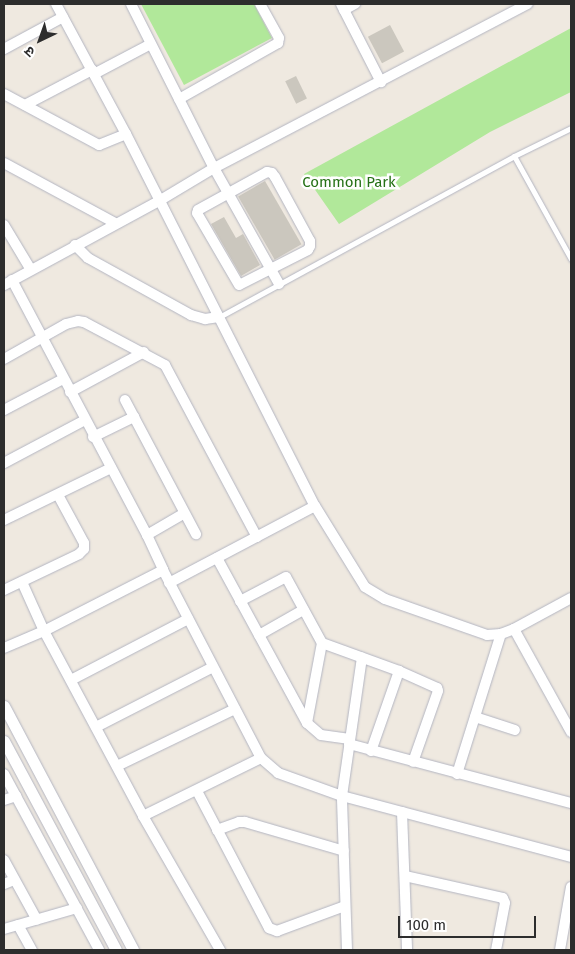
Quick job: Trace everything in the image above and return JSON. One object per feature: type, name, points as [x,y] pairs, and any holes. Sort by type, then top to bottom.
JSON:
[{"type":"street","points":[[56,4],[126,134],[315,506],[356,575],[375,595],[487,635],[501,634],[514,629],[568,599],[571,611]]},
{"type":"street","points":[[131,4],[214,168],[279,284]]},
{"type":"street","points":[[179,99],[278,43],[279,38],[260,4]]},
{"type":"street","points":[[355,4],[343,7],[381,82]]},
{"type":"street","points":[[528,4],[214,168],[159,201],[8,282],[42,338],[93,437],[147,535],[169,583],[260,758],[278,773],[342,796],[571,856]]},
{"type":"street","points":[[4,49],[63,17]]},
{"type":"street","points":[[25,105],[151,44]]},
{"type":"street","points":[[4,94],[99,145],[126,134]]},
{"type":"street","points":[[4,163],[115,223]]},
{"type":"street","points":[[267,172],[272,173],[310,241],[308,250],[242,285],[237,283],[199,217],[198,210],[228,194],[267,172]]},
{"type":"street","points":[[4,224],[31,270]]},
{"type":"street","points":[[76,245],[88,258],[192,315],[204,319],[219,317]]},
{"type":"street","points":[[4,358],[66,324],[78,321],[144,352],[165,365],[172,374],[257,537]]},
{"type":"street","points":[[70,392],[144,352]]},
{"type":"street","points":[[4,410],[63,379]]},
{"type":"street","points":[[125,400],[196,534]]},
{"type":"street","points":[[93,437],[134,417]]},
{"type":"street","points":[[4,463],[85,420]]},
{"type":"street","points":[[4,520],[110,468]]},
{"type":"street","points":[[4,590],[84,549],[84,542],[58,495]]},
{"type":"street","points":[[169,583],[315,506]]},
{"type":"street","points":[[147,535],[184,514]]},
{"type":"street","points":[[216,558],[307,723],[321,735],[350,742],[371,751],[571,803]]},
{"type":"street","points":[[4,648],[44,631],[163,570]]},
{"type":"street","points":[[240,601],[286,577],[322,643],[307,723]]},
{"type":"street","points":[[22,582],[44,631],[143,816],[220,950]]},
{"type":"street","points":[[258,635],[304,610]]},
{"type":"street","points":[[71,680],[188,619]]},
{"type":"street","points":[[514,629],[571,732]]},
{"type":"street","points":[[457,774],[501,634]]},
{"type":"street","points":[[322,643],[433,685],[438,691],[413,762]]},
{"type":"street","points":[[347,950],[342,796],[362,658]]},
{"type":"street","points":[[96,726],[213,667]]},
{"type":"street","points":[[371,751],[399,671]]},
{"type":"street","points":[[4,706],[134,950]]},
{"type":"street","points":[[117,766],[235,709]]},
{"type":"street","points":[[474,717],[515,730]]},
{"type":"street","points":[[4,741],[116,950]]},
{"type":"street","points":[[143,816],[196,792],[260,758]]},
{"type":"street","points":[[4,774],[99,950]]},
{"type":"street","points":[[196,792],[264,922],[273,931],[345,906]]},
{"type":"street","points":[[4,800],[16,796]]},
{"type":"street","points":[[402,812],[406,950]]},
{"type":"street","points":[[217,830],[239,822],[245,822],[344,851]]},
{"type":"street","points":[[4,860],[37,920]]},
{"type":"street","points":[[405,876],[503,898],[505,903],[496,950]]},
{"type":"street","points":[[4,884],[14,880]]},
{"type":"street","points":[[560,950],[571,887]]},
{"type":"street","points":[[4,929],[77,908]]},
{"type":"street","points":[[18,925],[32,950]]},
{"type":"lane","points":[[219,317],[514,156],[571,128]]},
{"type":"lane","points":[[514,156],[571,259]]},
{"type":"green space","points":[[141,4],[254,4],[272,38],[184,85]]},
{"type":"green space","name":"Common Park","points":[[571,28],[571,92],[490,132],[339,224],[304,174]]},
{"type":"building","points":[[390,25],[404,51],[382,63],[368,37]]},
{"type":"building","points":[[296,76],[307,98],[296,104],[285,81]]},
{"type":"building","points":[[265,181],[302,244],[275,260],[238,196]]},
{"type":"building","points":[[224,217],[236,238],[243,234],[260,265],[241,276],[211,224]]}]
